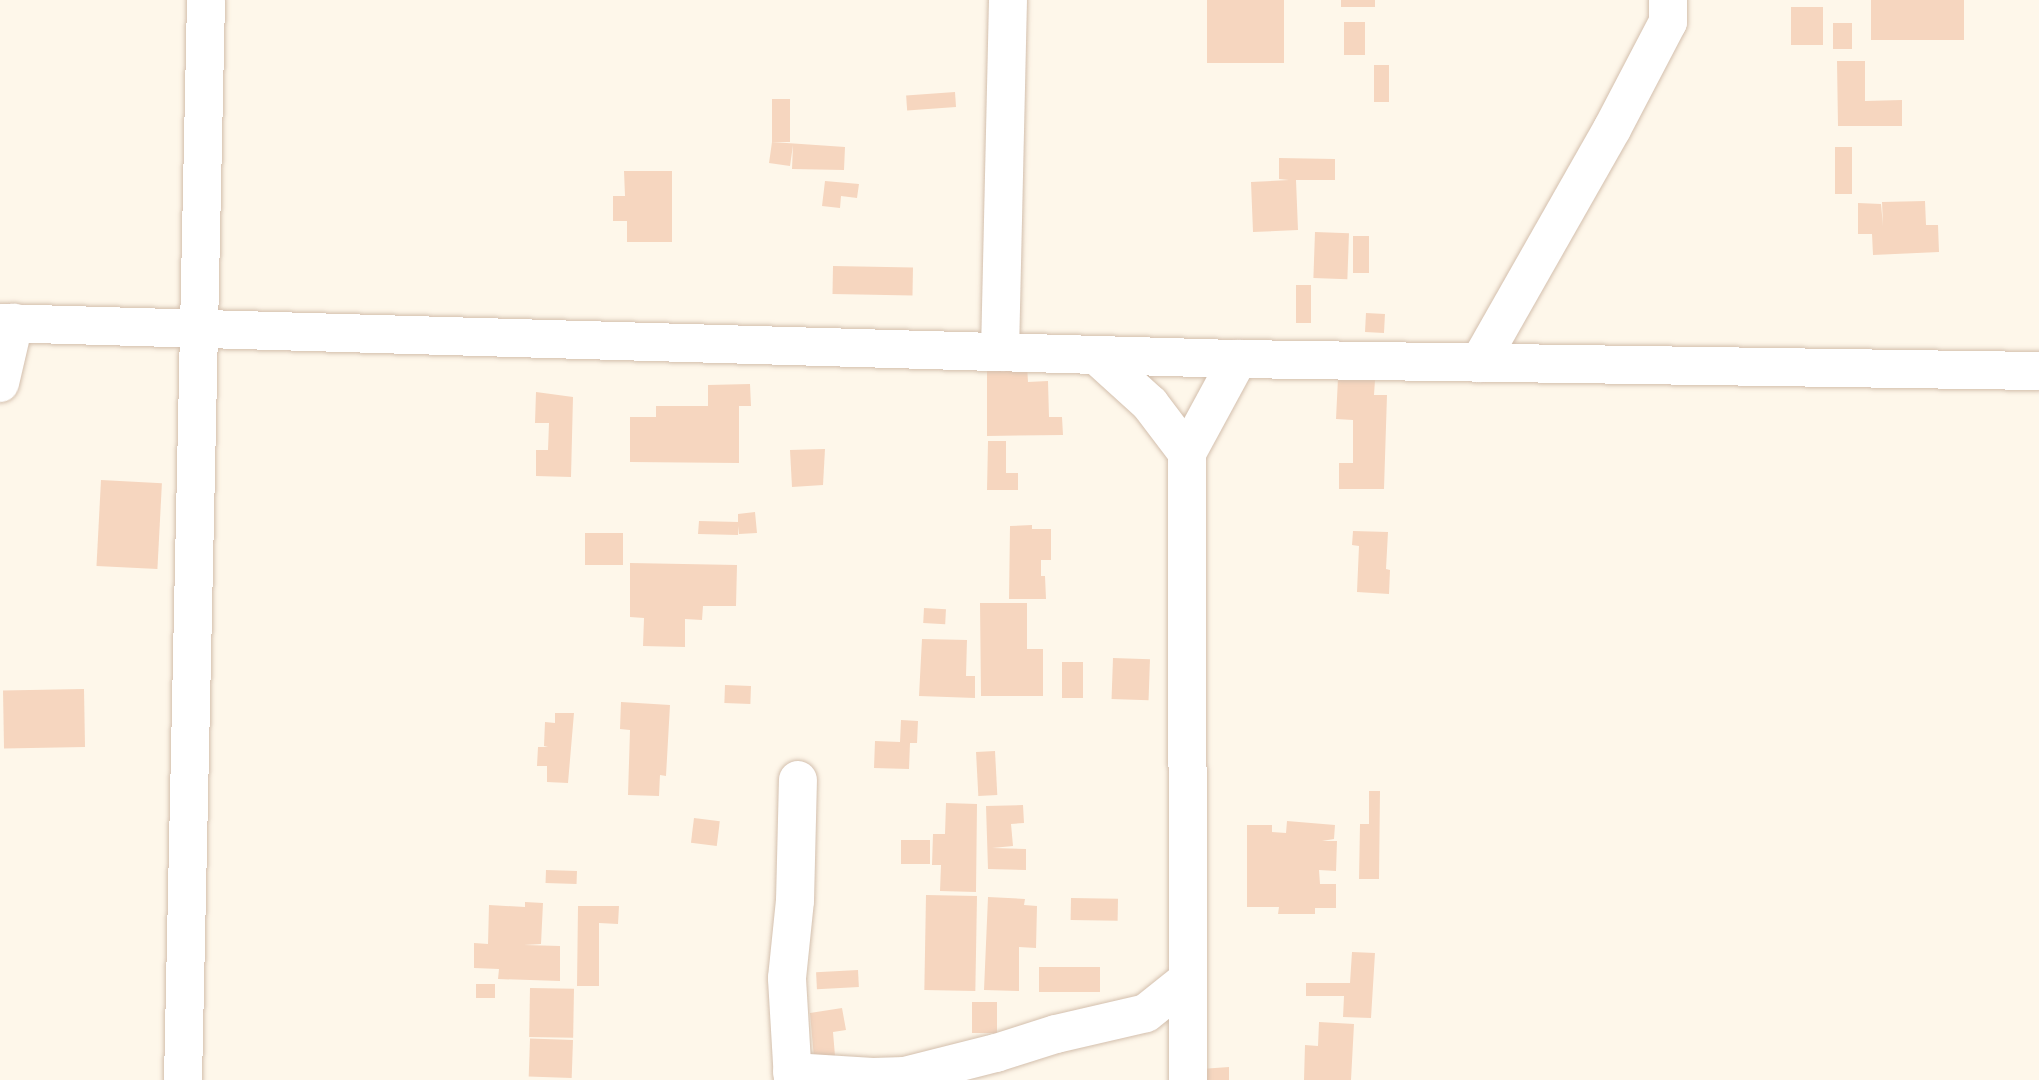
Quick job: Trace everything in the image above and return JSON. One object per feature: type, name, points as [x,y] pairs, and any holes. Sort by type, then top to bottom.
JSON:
[{"type":"street","points":[[183,1080],[206,0]]},
{"type":"street","points":[[1000,352],[1008,0]]},
{"type":"street","points":[[1479,363],[1612,129],[1668,22],[1668,0]]},
{"type":"street","points":[[0,383],[7,323],[1238,359],[2039,371]]},
{"type":"street","points":[[1096,355],[1150,404],[1187,453]]},
{"type":"street","points":[[1188,1080],[1187,453],[1238,359]]},
{"type":"street","points":[[799,780],[795,901],[787,978],[792,1076],[905,1076],[996,1053],[1056,1034],[1146,1013],[1186,981]]},
{"type":"building","points":[[1207,0],[1284,0],[1284,63],[1207,63]]},
{"type":"building","points":[[1341,0],[1375,0],[1375,7],[1341,7]]},
{"type":"building","points":[[1871,0],[1964,0],[1964,40],[1871,40]]},
{"type":"building","points":[[1791,7],[1823,7],[1823,45],[1791,45]]},
{"type":"building","points":[[1344,22],[1365,22],[1365,55],[1344,55]]},
{"type":"building","points":[[1833,23],[1852,23],[1852,49],[1833,49]]},
{"type":"building","points":[[1837,61],[1865,61],[1865,101],[1902,100],[1902,126],[1838,126]]},
{"type":"building","points":[[1374,65],[1389,65],[1389,102],[1374,102]]},
{"type":"building","points":[[955,92],[956,107],[907,110],[906,95]]},
{"type":"building","points":[[772,99],[790,99],[790,142],[772,142]]},
{"type":"building","points":[[772,142],[845,147],[844,170],[792,169],[793,145],[790,166],[769,163]]},
{"type":"building","points":[[1835,147],[1852,147],[1852,194],[1835,194]]},
{"type":"building","points":[[1279,158],[1335,159],[1335,180],[1296,180],[1298,230],[1253,232],[1251,182],[1289,180],[1279,179]]},
{"type":"building","points":[[624,171],[672,171],[672,242],[627,242],[627,221],[613,221],[613,196],[625,196]]},
{"type":"building","points":[[825,181],[859,184],[857,198],[841,196],[840,208],[822,206]]},
{"type":"building","points":[[1925,201],[1926,225],[1938,225],[1939,252],[1873,255],[1872,234],[1858,234],[1858,203],[1881,204],[1883,226],[1882,202]]},
{"type":"building","points":[[1315,232],[1349,233],[1347,279],[1313,278]]},
{"type":"building","points":[[1353,236],[1369,236],[1369,273],[1353,273]]},
{"type":"building","points":[[833,266],[913,267],[912,295],[833,294]]},
{"type":"building","points":[[1296,285],[1311,285],[1311,323],[1296,323]]},
{"type":"building","points":[[1366,313],[1385,314],[1384,333],[1365,332]]},
{"type":"building","points":[[1027,365],[1028,382],[1048,381],[1049,417],[1062,417],[1063,435],[987,436],[987,366]]},
{"type":"building","points":[[1338,378],[1375,380],[1374,395],[1387,395],[1384,489],[1339,489],[1339,463],[1353,463],[1353,420],[1336,419]]},
{"type":"building","points":[[750,384],[751,406],[739,406],[739,463],[630,462],[630,417],[656,417],[656,406],[708,406],[708,385]]},
{"type":"building","points":[[536,392],[573,397],[571,477],[536,476],[536,450],[548,450],[549,423],[535,423]]},
{"type":"building","points":[[988,441],[1006,441],[1006,473],[1018,473],[1018,490],[987,490]]},
{"type":"building","points":[[825,449],[823,485],[792,487],[790,450]]},
{"type":"building","points":[[101,480],[162,483],[157,569],[96,566]]},
{"type":"building","points":[[755,512],[757,533],[739,534],[739,526],[738,535],[698,534],[699,521],[738,522],[738,514]]},
{"type":"building","points":[[1032,525],[1032,529],[1051,529],[1051,560],[1041,560],[1046,599],[1009,599],[1010,526]]},
{"type":"building","points":[[1353,531],[1388,532],[1386,569],[1390,570],[1389,594],[1357,592],[1359,546],[1352,545]]},
{"type":"building","points":[[585,533],[623,533],[623,565],[585,565]]},
{"type":"building","points":[[630,563],[737,565],[736,606],[703,606],[702,620],[685,619],[685,647],[643,646],[644,618],[630,617]]},
{"type":"building","points":[[980,603],[1027,603],[1027,649],[1043,649],[1043,696],[981,696]]},
{"type":"building","points":[[924,608],[946,609],[945,624],[923,623]]},
{"type":"building","points":[[922,639],[967,640],[966,676],[975,676],[975,698],[919,696]]},
{"type":"building","points":[[1113,658],[1150,659],[1149,700],[1112,699]]},
{"type":"building","points":[[1062,662],[1083,662],[1083,698],[1062,698]]},
{"type":"building","points":[[725,685],[751,686],[750,704],[724,703]]},
{"type":"building","points":[[84,689],[85,747],[4,748],[3,690]]},
{"type":"building","points":[[621,702],[670,705],[666,776],[660,775],[659,796],[628,795],[630,730],[620,729]]},
{"type":"building","points":[[555,713],[574,713],[568,783],[547,782],[547,766],[537,766],[538,747],[548,747],[544,746],[545,722],[555,723]]},
{"type":"building","points":[[901,720],[918,721],[917,743],[910,743],[909,769],[874,768],[875,741],[900,742]]},
{"type":"building","points":[[995,751],[997,795],[978,796],[976,752]]},
{"type":"building","points":[[1369,791],[1380,791],[1379,879],[1359,879],[1360,824],[1369,824]]},
{"type":"building","points":[[946,803],[977,804],[976,892],[940,891],[941,865],[932,865],[933,834],[945,834]]},
{"type":"building","points":[[1023,805],[1024,823],[1011,824],[1013,846],[992,848],[1026,849],[1026,870],[988,869],[986,806]]},
{"type":"building","points":[[694,818],[720,821],[717,846],[691,843]]},
{"type":"building","points":[[1287,821],[1335,825],[1334,839],[1322,841],[1337,841],[1336,871],[1319,870],[1320,884],[1336,884],[1336,908],[1315,908],[1315,914],[1278,914],[1279,907],[1247,907],[1247,825],[1272,825],[1272,832],[1286,833]]},
{"type":"building","points":[[901,840],[930,840],[930,864],[901,864]]},
{"type":"building","points":[[546,870],[577,871],[577,884],[546,883]]},
{"type":"building","points":[[926,895],[977,896],[975,991],[924,990]]},
{"type":"building","points":[[988,897],[1025,899],[1024,905],[1037,906],[1036,948],[1019,947],[1019,991],[984,990]]},
{"type":"building","points":[[1071,898],[1118,899],[1118,921],[1071,920]]},
{"type":"building","points":[[525,902],[543,903],[541,944],[524,945],[560,946],[560,981],[498,979],[499,969],[474,968],[474,943],[488,944],[489,905],[525,907]]},
{"type":"building","points":[[578,906],[619,906],[618,924],[599,923],[599,986],[577,986]]},
{"type":"building","points":[[1352,952],[1375,953],[1371,1018],[1343,1017],[1344,996],[1306,996],[1306,983],[1350,983]]},
{"type":"building","points":[[1039,967],[1100,967],[1100,992],[1039,992]]},
{"type":"building","points":[[858,970],[859,987],[817,989],[816,972]]},
{"type":"building","points":[[476,984],[495,984],[495,998],[476,998]]},
{"type":"building","points":[[530,988],[574,989],[573,1038],[529,1037]]},
{"type":"building","points":[[972,1002],[997,1002],[997,1033],[972,1033]]},
{"type":"building","points":[[842,1008],[846,1030],[833,1032],[835,1056],[814,1058],[810,1013]]},
{"type":"building","points":[[1319,1022],[1354,1024],[1351,1080],[1304,1080],[1305,1045],[1318,1046]]},
{"type":"building","points":[[530,1038],[573,1040],[572,1078],[529,1076]]},
{"type":"building","points":[[1229,1067],[1229,1080],[1202,1080],[1201,1069]]}]
